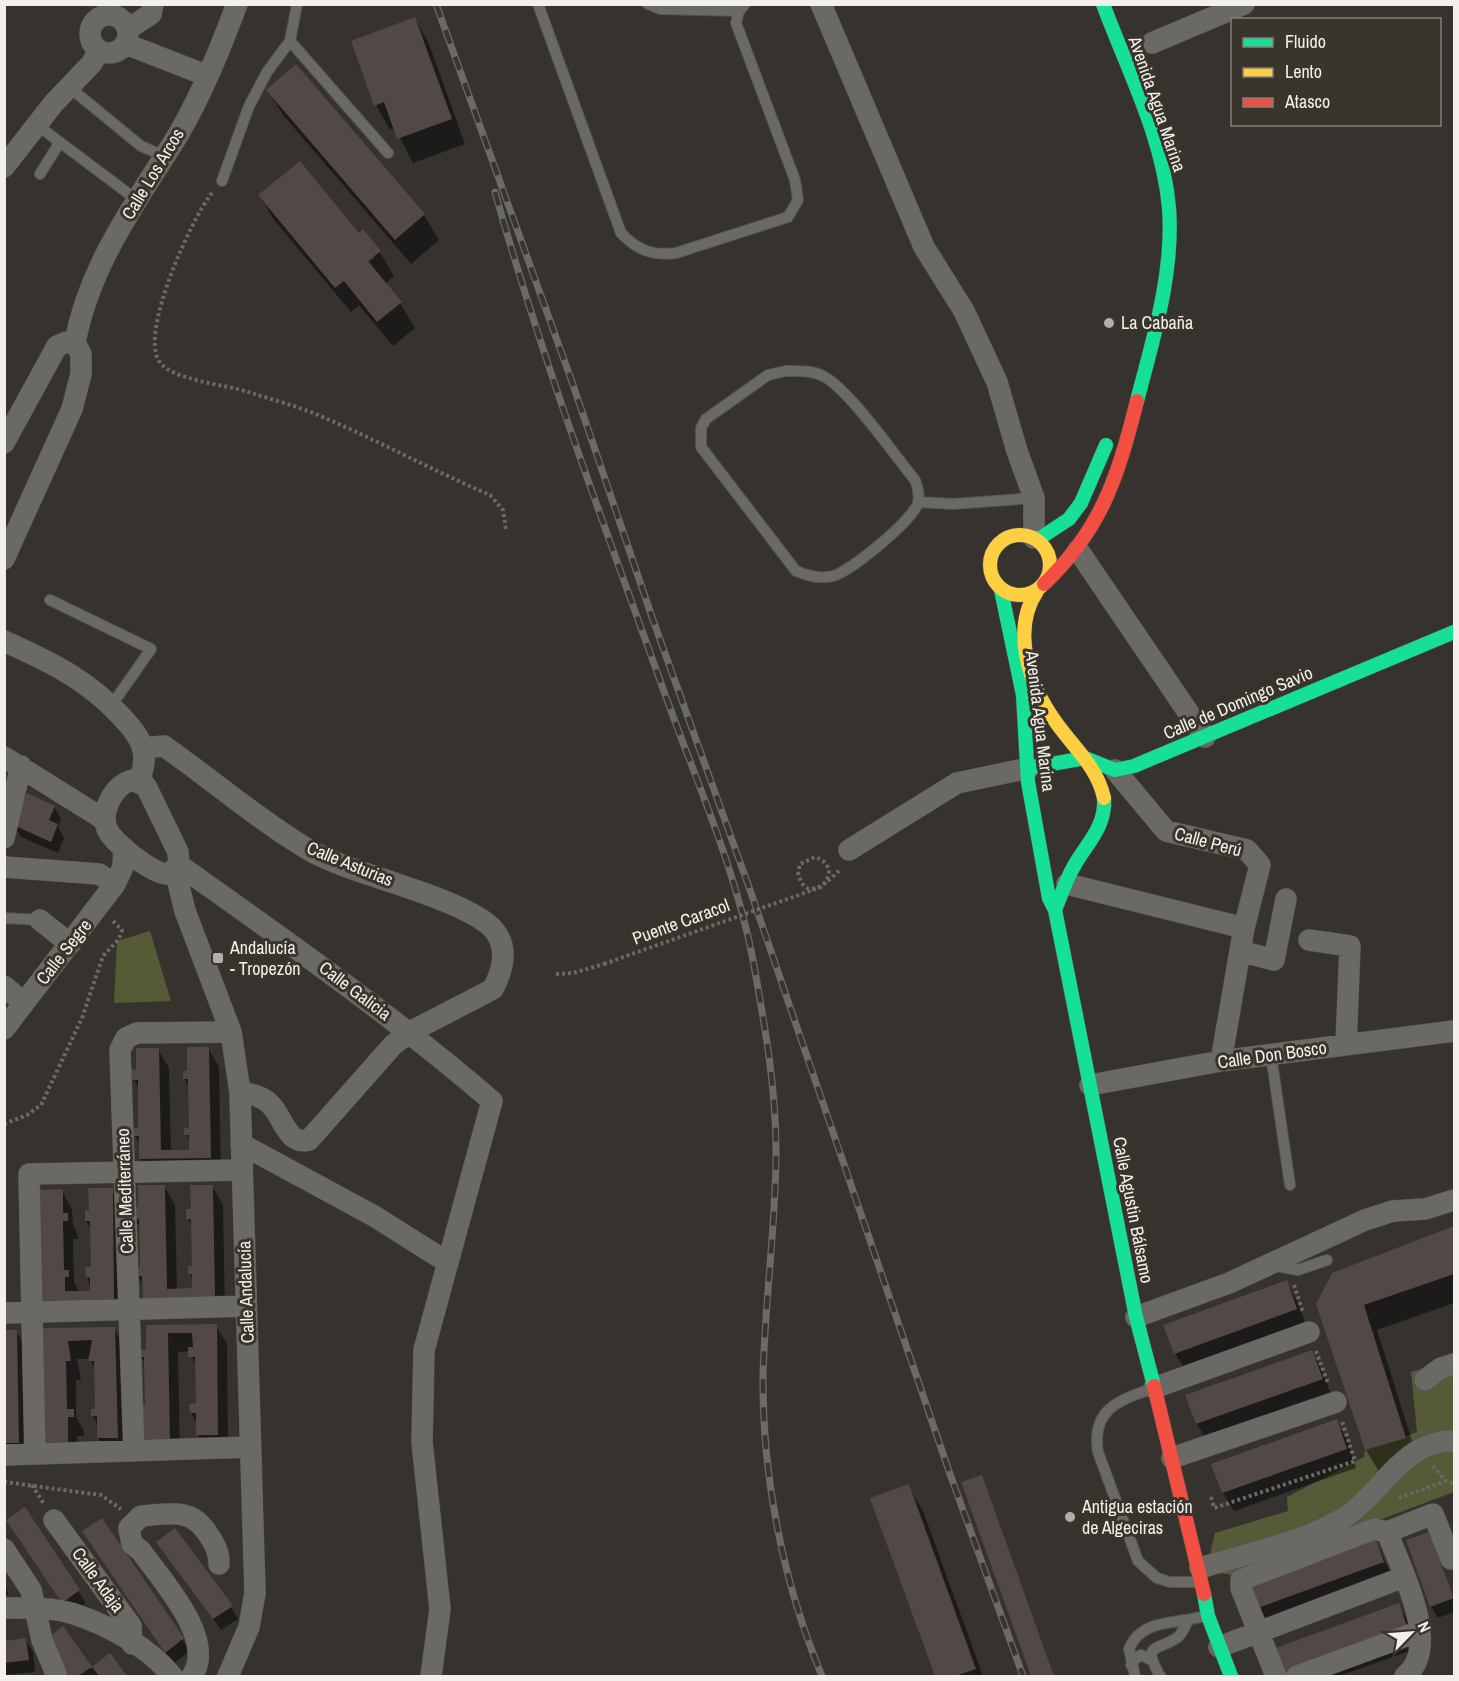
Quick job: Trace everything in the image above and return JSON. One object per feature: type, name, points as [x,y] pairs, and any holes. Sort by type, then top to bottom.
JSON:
[{"type":"street","points":[[127,36],[125,22],[103,10],[93,23],[90,38],[99,50],[114,53],[127,36],[151,14],[153,4]]},
{"type":"street","name":"Calle Los Arcos","points":[[4,559],[72,409],[81,374],[81,354],[75,343],[80,316],[99,264],[164,156],[208,76],[237,4]]},
{"type":"street","points":[[821,4],[924,247],[964,311],[997,382],[1034,498],[1035,539]]},
{"type":"street","name":"Avenida Agua Marina","points":[[1085,758],[1055,721],[1032,680],[1023,633],[1028,604],[1041,587],[1084,558],[1109,495],[1122,460],[1149,354],[1167,260],[1168,203],[1165,180],[1152,137],[1103,4]]},
{"type":"street","points":[[1152,43],[1244,4]]},
{"type":"street","points":[[127,36],[208,76]]},
{"type":"street","points":[[4,167],[69,87],[92,63],[99,50]]},
{"type":"street","points":[[7,432],[57,346],[67,342],[75,343]]},
{"type":"street","points":[[1035,539],[1069,519],[1081,503],[1104,453],[1109,430]]},
{"type":"street","points":[[1013,535],[1035,539],[1048,553],[1050,564],[1041,587],[1016,596],[1001,590],[992,577],[989,567],[995,547],[1013,535]]},
{"type":"street","points":[[1084,558],[1205,737]]},
{"type":"street","name":"Avenida Agua Marina","points":[[1001,590],[1023,694],[1028,782],[1049,898],[1055,910]]},
{"type":"street","name":"Calle de Domingo Savio","points":[[1115,770],[1134,766],[1455,632]]},
{"type":"street","points":[[4,641],[68,670],[111,706],[136,735],[143,748],[144,760],[140,781]]},
{"type":"street","name":"Calle Asturias","points":[[143,748],[164,746],[312,851],[415,890],[483,920],[495,931],[504,960],[500,975],[492,988],[410,1032]]},
{"type":"street","points":[[1055,910],[1086,848],[1097,835],[1104,819],[1104,799],[1097,778],[1085,758]]},
{"type":"street","points":[[847,857],[957,783],[1085,758],[1115,770]]},
{"type":"street","points":[[4,838],[13,761],[105,820]]},
{"type":"street","name":"Calle Perú","points":[[1115,770],[1166,831],[1247,850],[1260,865],[1244,928],[1221,1062]]},
{"type":"street","points":[[128,781],[140,781],[149,790],[178,852],[164,868],[124,848],[112,837],[105,820],[108,803],[114,792],[128,781]]},
{"type":"street","name":"Calle Segre","points":[[4,1029],[118,879],[124,848]]},
{"type":"street","points":[[1042,857],[1061,862],[1070,860],[1086,848]]},
{"type":"street","points":[[4,867],[99,873],[118,879],[132,867],[164,868]]},
{"type":"street","name":"Calle Galicia","points":[[164,868],[213,889],[295,946],[410,1032],[492,1101],[447,1262]]},
{"type":"street","name":"Calle Andalucía","points":[[164,868],[184,906],[231,1032],[240,1092],[255,1593],[249,1627],[228,1677]]},
{"type":"street","points":[[1067,884],[1244,928]]},
{"type":"street","points":[[184,906],[190,891],[205,887],[213,889]]},
{"type":"street","points":[[1240,951],[1274,960],[1286,899]]},
{"type":"street","name":"Calle Agustin Bálsamo","points":[[1055,910],[1136,1317],[1201,1575],[1209,1616],[1231,1677]]},
{"type":"street","points":[[40,920],[70,944]]},
{"type":"street","points":[[1309,940],[1350,946],[1347,1045]]},
{"type":"street","points":[[4,986],[24,1003]]},
{"type":"street","name":"Calle Don Bosco","points":[[1090,1085],[1221,1062],[1455,1031]]},
{"type":"street","name":"Calle Mediterráneo","points":[[134,1451],[120,1056],[126,1038],[143,1032],[231,1032]]},
{"type":"street","points":[[240,1092],[258,1096],[270,1104],[291,1136],[300,1141],[309,1140],[393,1045],[410,1032]]},
{"type":"street","points":[[241,1144],[374,1216],[447,1262],[424,1350],[422,1442],[440,1609],[431,1677]]},
{"type":"street","points":[[35,1454],[29,1174],[242,1170]]},
{"type":"street","points":[[1136,1317],[1229,1284],[1365,1220],[1394,1211],[1425,1209],[1455,1200]]},
{"type":"street","points":[[4,1313],[246,1306]]},
{"type":"street","points":[[1154,1388],[1309,1332]]},
{"type":"street","points":[[1425,1380],[1442,1368],[1455,1364]]},
{"type":"street","points":[[1172,1458],[1336,1402]]},
{"type":"street","points":[[1201,1575],[1318,1532],[1348,1515],[1397,1465],[1425,1446],[1455,1441]]},
{"type":"street","points":[[4,1455],[250,1448]]},
{"type":"street","points":[[192,1677],[198,1646],[193,1625],[141,1551],[132,1544],[128,1533],[132,1522],[141,1516],[182,1514],[190,1516],[203,1526],[219,1550],[219,1564]]},
{"type":"street","points":[[1276,1677],[1240,1585],[1243,1578],[1374,1529],[1387,1532],[1433,1514],[1451,1559],[1455,1556]]},
{"type":"street","name":"Calle Adaja","points":[[54,1520],[131,1626],[132,1644]]},
{"type":"street","points":[[1387,1532],[1420,1618],[1420,1649],[1410,1672],[1405,1677]]},
{"type":"street","points":[[4,1549],[31,1590],[42,1640],[57,1677]]},
{"type":"street","points":[[1219,1647],[1404,1577]]},
{"type":"street","points":[[4,1608],[35,1608],[73,1613],[157,1660],[172,1677]]},
{"type":"street","points":[[1297,1677],[1420,1631]]},
{"type":"lane","points":[[222,181],[249,106],[267,72],[290,41],[297,4]]},
{"type":"lane","points":[[538,4],[621,233],[632,244],[646,252],[660,255],[676,253],[788,217],[798,200],[798,190],[736,23],[742,8],[660,9],[648,4]]},
{"type":"lane","points":[[290,41],[388,153]]},
{"type":"lane","points":[[69,87],[141,146],[164,156]]},
{"type":"lane","points":[[37,125],[137,200]]},
{"type":"lane","points":[[40,174],[60,142]]},
{"type":"lane","points":[[786,371],[804,371],[822,375],[839,387],[915,480],[919,491],[918,502],[904,523],[847,569],[835,575],[809,576],[796,571],[706,456],[701,447],[701,428],[714,413],[768,375],[786,371]]},
{"type":"lane","points":[[918,502],[953,504],[1034,498]]},
{"type":"lane","points":[[50,600],[152,649],[111,706]]},
{"type":"lane","points":[[4,918],[40,920]]},
{"type":"lane","points":[[1271,1055],[1290,1185]]},
{"type":"lane","points":[[1268,1264],[1298,1270],[1327,1260]]},
{"type":"lane","points":[[1154,1388],[1125,1398],[1114,1404],[1104,1414],[1096,1439],[1098,1452],[1142,1566],[1157,1578],[1170,1582],[1201,1575]]},
{"type":"lane","points":[[1135,1677],[1129,1649],[1137,1635],[1174,1620],[1188,1621],[1209,1616]]},
{"type":"lane","points":[[1160,1677],[1152,1660],[1155,1647],[1179,1636],[1188,1621]]},
{"type":"lane","points":[[1131,1665],[1135,1659],[1142,1656],[1152,1660]]},
{"type":"path","points":[[222,181],[196,220],[163,296],[154,341],[159,361],[174,374],[235,388],[324,417],[490,495],[503,510],[506,530]]},
{"type":"path","name":"Puente Caracol","points":[[556,974],[573,973],[604,964],[821,887],[847,857]]},
{"type":"path","points":[[813,889],[800,880],[798,872],[800,864],[807,859],[822,859],[828,866],[828,881]]},
{"type":"path","points":[[4,1124],[27,1115],[41,1105],[82,1018],[103,957],[118,939],[122,930],[99,906]]},
{"type":"path","points":[[4,1482],[101,1495],[118,1504],[132,1522]]},
{"type":"green space","points":[[150,931],[171,1001],[114,1003],[117,941]]},
{"type":"green space","points":[[1454,1359],[1454,1492],[1233,1575],[1206,1571],[1215,1533],[1288,1511],[1287,1497],[1364,1457],[1365,1450],[1417,1432],[1411,1372]]},
{"type":"building","points":[[415,17],[452,119],[397,139],[384,102],[374,106],[351,41]]},
{"type":"building","points":[[296,64],[425,214],[395,240],[266,90]]},
{"type":"building","points":[[300,161],[359,233],[363,229],[381,251],[368,261],[402,302],[377,322],[344,281],[335,288],[258,195]]},
{"type":"building","points":[[27,793],[55,806],[49,820],[58,824],[51,842],[13,825]]},
{"type":"building","points":[[187,1047],[209,1047],[211,1158],[139,1159],[139,1136],[134,1136],[134,1128],[138,1128],[138,1080],[132,1080],[132,1069],[136,1071],[136,1048],[159,1048],[161,1150],[189,1150],[189,1135],[184,1135],[184,1128],[189,1128],[188,1079],[183,1079],[183,1071],[187,1071]]},
{"type":"building","points":[[138,1185],[165,1185],[167,1289],[192,1288],[192,1274],[188,1274],[188,1266],[192,1266],[191,1219],[186,1219],[186,1209],[191,1209],[190,1185],[213,1185],[215,1298],[143,1298],[142,1276],[137,1276],[136,1267],[140,1267],[139,1219],[133,1219],[133,1207],[138,1207]]},
{"type":"building","points":[[88,1188],[113,1188],[114,1300],[41,1301],[39,1190],[63,1189],[63,1213],[68,1213],[68,1221],[63,1221],[64,1270],[69,1270],[69,1277],[65,1277],[65,1291],[90,1291],[90,1278],[86,1277],[85,1267],[91,1267],[90,1221],[85,1221],[85,1210],[89,1210]]},
{"type":"building","points":[[1454,1226],[1454,1274],[1364,1305],[1406,1438],[1365,1450],[1316,1304],[1332,1273]]},
{"type":"building","points":[[1287,1280],[1297,1309],[1174,1354],[1163,1325]]},
{"type":"building","points":[[217,1324],[218,1435],[196,1435],[196,1413],[190,1413],[189,1404],[196,1403],[195,1357],[188,1357],[188,1347],[193,1347],[192,1333],[168,1333],[170,1439],[144,1439],[139,1405],[145,1405],[144,1357],[140,1357],[139,1350],[146,1350],[146,1325]]},
{"type":"building","points":[[115,1327],[118,1438],[97,1438],[97,1416],[91,1416],[91,1409],[95,1409],[94,1361],[88,1361],[92,1340],[68,1341],[71,1361],[66,1361],[67,1409],[74,1409],[74,1417],[68,1417],[68,1442],[45,1443],[42,1328]]},
{"type":"building","points":[[4,1330],[17,1330],[19,1443],[4,1443]]},
{"type":"building","points":[[1312,1350],[1323,1379],[1196,1424],[1185,1395]]},
{"type":"building","points":[[1337,1419],[1347,1449],[1222,1493],[1211,1464]]},
{"type":"building","points":[[982,1475],[1054,1676],[1031,1676],[961,1482]]},
{"type":"building","points":[[909,1484],[976,1669],[955,1676],[935,1676],[870,1498]]},
{"type":"building","points":[[25,1507],[80,1590],[62,1603],[6,1520]]},
{"type":"building","points":[[102,1518],[184,1638],[165,1653],[82,1531]]},
{"type":"building","points":[[175,1528],[233,1606],[213,1619],[156,1542]]},
{"type":"building","points":[[1429,1532],[1454,1598],[1430,1607],[1406,1540]]},
{"type":"building","points":[[1375,1537],[1384,1562],[1258,1608],[1248,1583]]},
{"type":"building","points":[[1399,1603],[1408,1629],[1283,1675],[1273,1649]]},
{"type":"building","points":[[63,1626],[92,1667],[78,1676],[70,1676],[45,1640]]},
{"type":"building","points":[[26,1638],[29,1660],[4,1663],[4,1641]]},
{"type":"building","points":[[110,1653],[127,1676],[99,1676],[92,1667]]},
{"type":"railway","points":[[436,4],[571,379],[652,617],[750,890],[950,1474],[1023,1676]]},
{"type":"railway","points":[[495,192],[554,383],[715,827],[746,926],[766,1035],[776,1134],[774,1213],[763,1375],[766,1452],[786,1567],[808,1641],[822,1676]]},
{"type":"traffic: fast","points":[[1103,4],[1152,129],[1160,155],[1169,208],[1168,257],[1161,306],[1137,401]]},
{"type":"traffic: fast","points":[[1037,540],[1069,519],[1081,503],[1106,445]]},
{"type":"traffic: fast","points":[[1001,590],[1023,695],[1028,782],[1049,898],[1055,910]]},
{"type":"traffic: fast","points":[[1029,768],[1085,758],[1115,770],[1134,766],[1454,632]]},
{"type":"traffic: fast","points":[[1104,798],[1099,826],[1071,871],[1055,910],[1136,1317],[1154,1386]]},
{"type":"traffic: fast","points":[[1204,1594],[1208,1616],[1231,1676]]},
{"type":"traffic: slow","points":[[1014,535],[1026,535],[1037,540],[1045,548],[1050,565],[1048,577],[1037,590],[1026,595],[1014,595],[1003,590],[995,582],[990,571],[990,559],[995,548],[1003,540],[1014,535]]},
{"type":"traffic: slow","points":[[1037,591],[1029,606],[1025,623],[1024,640],[1031,674],[1046,707],[1096,776],[1104,798]]},
{"type":"traffic: jam","points":[[1044,584],[1064,563],[1094,522],[1115,477],[1137,401]]},
{"type":"traffic: jam","points":[[1154,1386],[1204,1594]]},
{"type":"place","name":"La Cabaña","points":[[1109,323]]},
{"type":"place","name":"Andalucía - Tropezón","points":[[218,958]]},
{"type":"place","name":"Antigua estación de Algeciras","points":[[1070,1517]]}]
